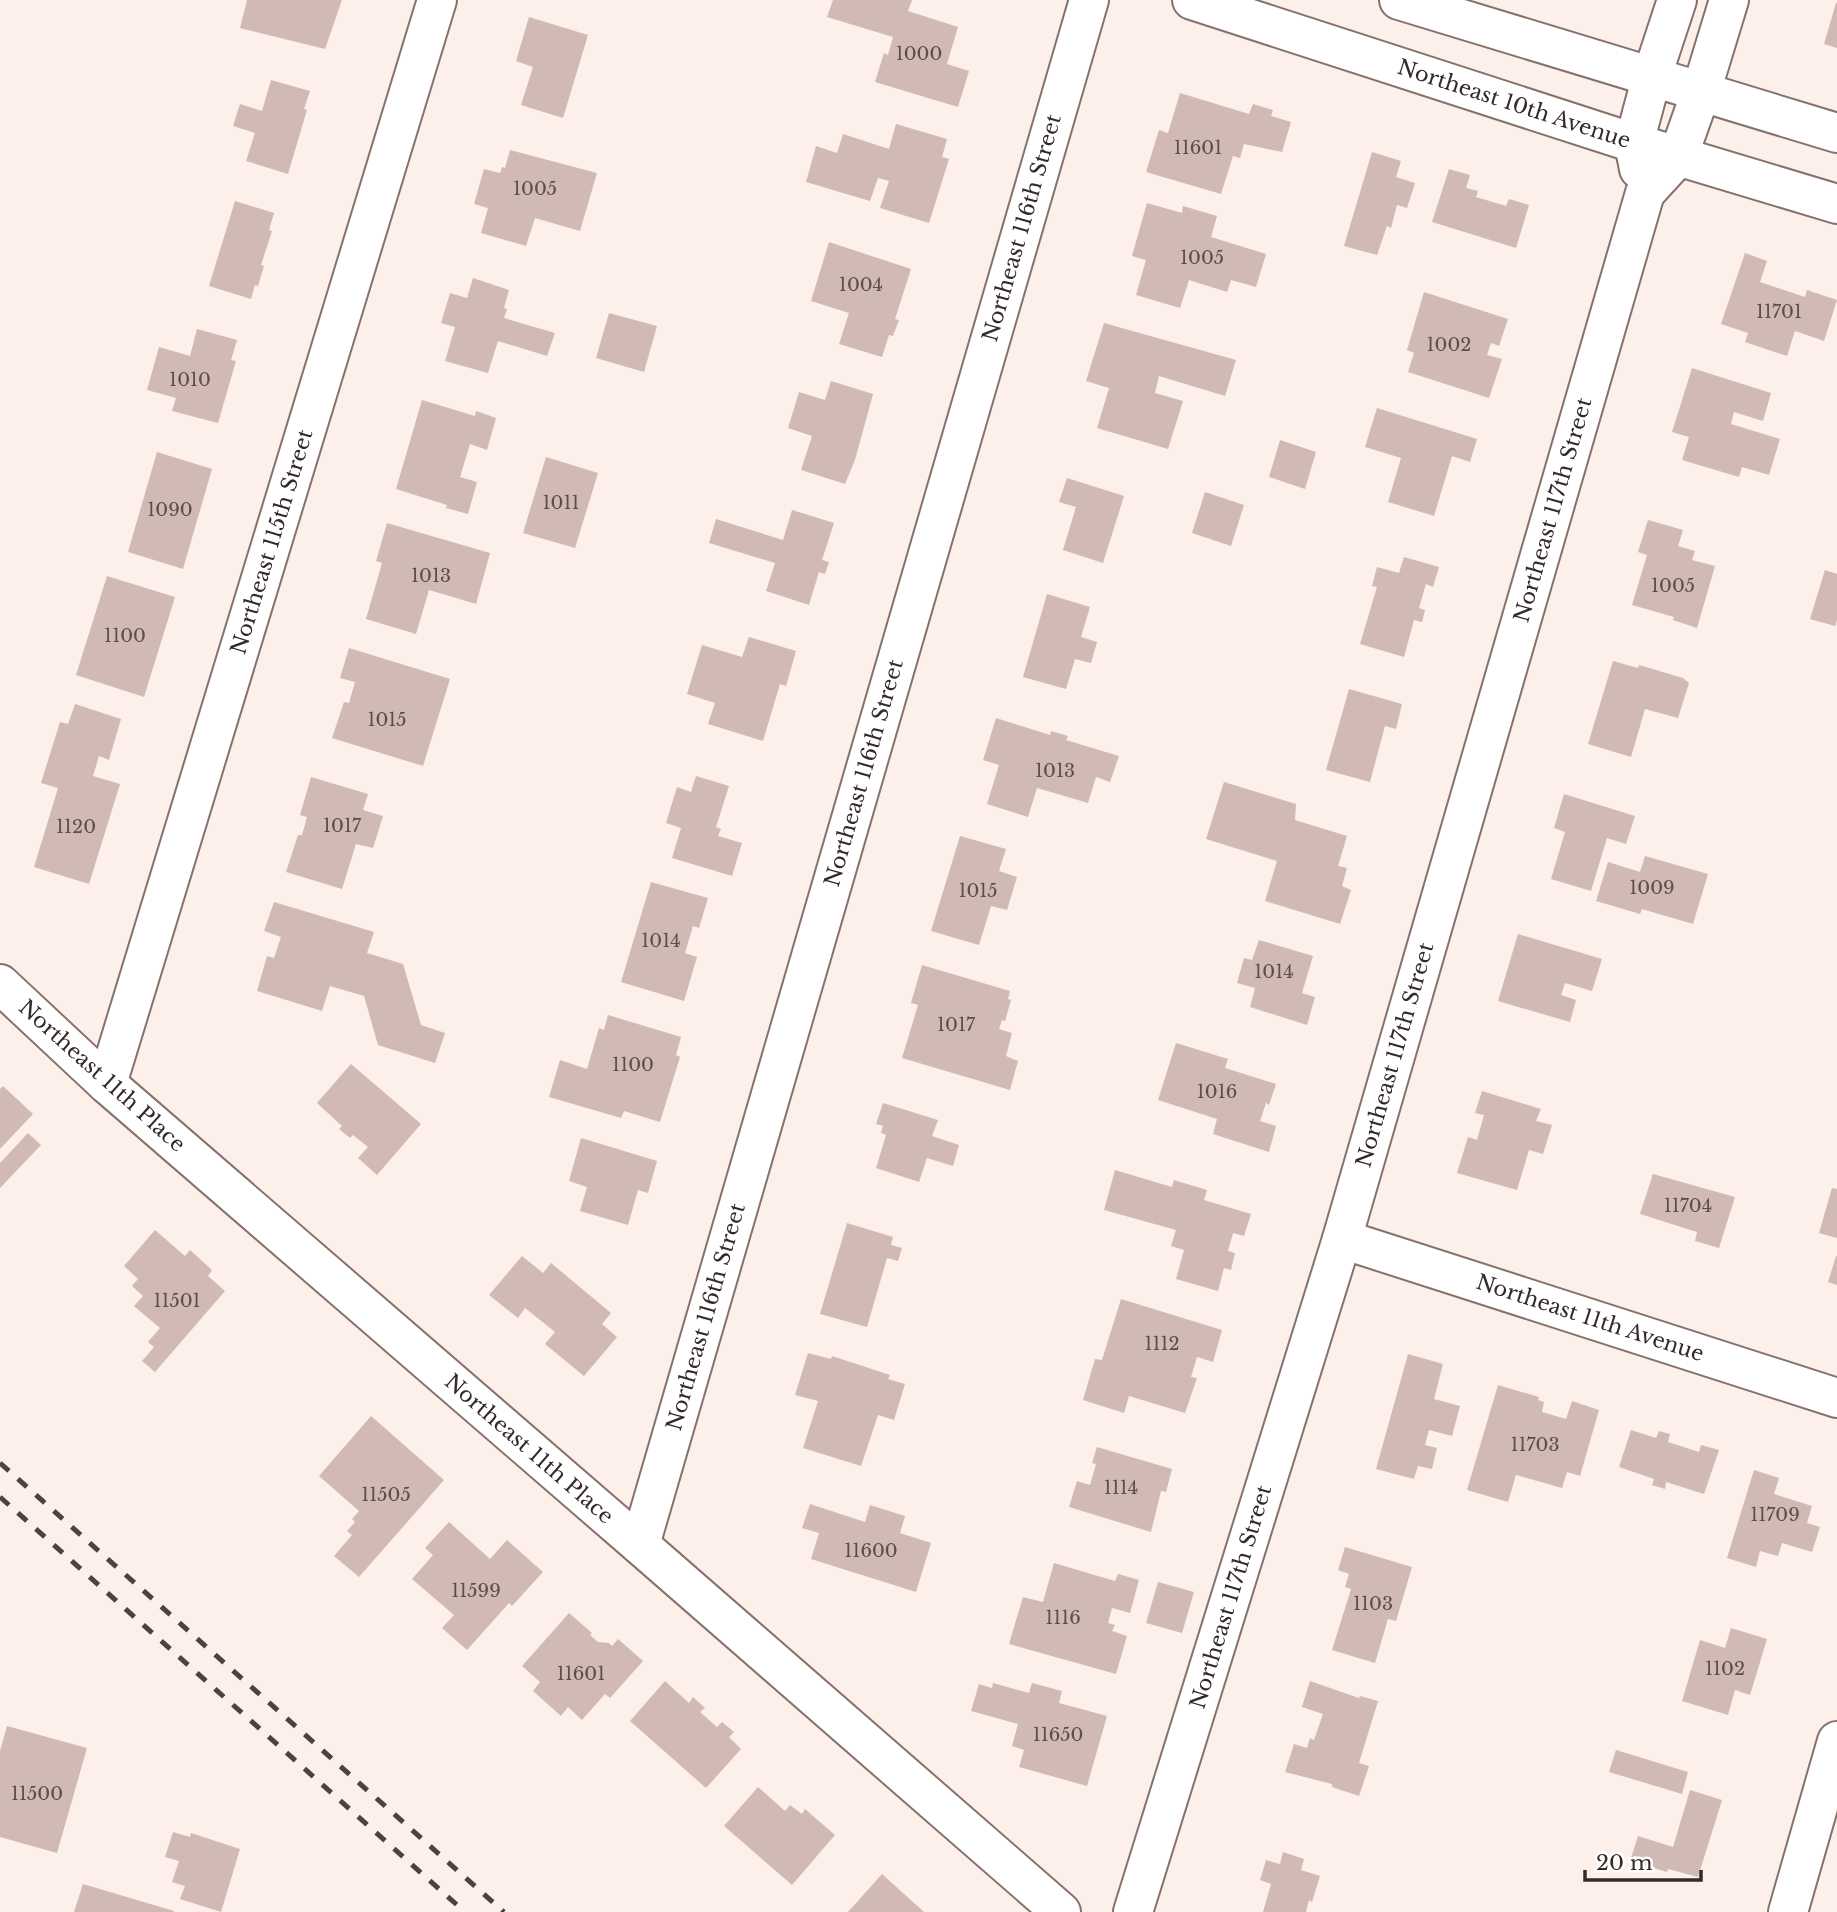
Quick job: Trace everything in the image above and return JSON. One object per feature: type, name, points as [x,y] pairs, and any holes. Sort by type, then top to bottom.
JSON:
[{"type":"street","name":"Northeast 115th Street","points":[[107,1084],[437,0]]},
{"type":"street","name":"Northeast 116th Street","points":[[640,1545],[1089,0]]},
{"type":"street","name":"Northeast 10th Avenue","points":[[1192,0],[1633,143],[1837,204]]},
{"type":"street","points":[[1399,0],[1837,133]]},
{"type":"street","name":"Northeast 117th Street","points":[[1645,193],[1633,143],[1677,0]]},
{"type":"street","name":"Northeast 117th Street","points":[[1133,1912],[1342,1239],[1645,193],[1678,157],[1729,0]]},
{"type":"street","name":"Northeast 11th Place","points":[[0,984],[107,1084],[1060,1912]]},
{"type":"street","name":"Northeast 11th Avenue","points":[[1342,1239],[1837,1398]]},
{"type":"street","points":[[1788,1912],[1837,1741]]},
{"type":"building","points":[[247,0],[342,0],[325,49],[240,28]]},
{"type":"building","points":[[833,0],[912,0],[908,11],[958,27],[947,64],[969,71],[958,107],[875,82],[884,53],[888,55],[893,37],[827,17]]},
{"type":"building","points":[[1837,3],[1837,48],[1824,44]]},
{"type":"building","points":[[529,17],[588,35],[563,118],[521,105],[533,67],[516,61]]},
{"type":"building","points":[[271,80],[310,91],[288,174],[246,161],[255,133],[233,126],[240,104],[262,111]]},
{"type":"building","points":[[1180,93],[1249,114],[1253,104],[1273,110],[1271,116],[1291,122],[1282,152],[1244,144],[1240,158],[1233,156],[1221,194],[1146,172],[1159,130],[1168,133]]},
{"type":"building","points":[[896,124],[947,139],[942,157],[949,159],[929,223],[880,208],[889,181],[878,178],[870,201],[806,182],[816,146],[837,153],[843,134],[889,149]]},
{"type":"building","points":[[510,150],[597,173],[580,231],[535,218],[526,246],[481,233],[488,208],[474,204],[484,169],[500,173],[502,167],[505,168]]},
{"type":"building","points":[[1372,152],[1401,161],[1396,177],[1415,183],[1407,208],[1397,205],[1391,228],[1387,226],[1377,255],[1344,246]]},
{"type":"building","points":[[1449,169],[1470,175],[1466,188],[1478,191],[1476,197],[1506,206],[1509,199],[1529,205],[1516,248],[1432,222]]},
{"type":"building","points":[[235,201],[274,213],[269,230],[272,231],[261,265],[264,266],[251,299],[209,286]]},
{"type":"building","points":[[1147,203],[1182,213],[1183,206],[1217,216],[1211,237],[1266,254],[1256,287],[1231,280],[1227,292],[1189,280],[1180,308],[1136,295],[1146,260],[1132,256]]},
{"type":"building","points":[[829,242],[911,269],[895,319],[899,320],[893,336],[889,335],[882,357],[839,344],[849,313],[811,301]]},
{"type":"building","points":[[1745,253],[1767,261],[1760,282],[1805,297],[1807,290],[1837,300],[1824,341],[1795,331],[1787,356],[1745,342],[1748,333],[1721,324]]},
{"type":"building","points":[[473,278],[509,290],[504,318],[555,333],[547,356],[498,341],[488,373],[445,361],[455,327],[441,323],[450,293],[467,298]]},
{"type":"building","points":[[1424,292],[1508,319],[1499,346],[1491,343],[1487,355],[1502,359],[1489,398],[1408,372],[1414,353],[1407,350]]},
{"type":"building","points":[[609,313],[657,326],[644,372],[596,358]]},
{"type":"building","points":[[1104,323],[1236,360],[1225,396],[1159,376],[1155,393],[1183,401],[1168,449],[1097,428],[1109,388],[1086,381]]},
{"type":"building","points":[[197,329],[237,340],[231,360],[236,361],[218,423],[172,411],[176,398],[147,390],[159,347],[190,356]]},
{"type":"building","points":[[1692,368],[1771,393],[1763,421],[1734,412],[1731,424],[1780,439],[1769,475],[1742,467],[1739,477],[1682,460],[1689,437],[1672,432]]},
{"type":"building","points":[[831,381],[873,394],[855,460],[845,484],[801,470],[812,436],[788,428],[799,392],[825,400]]},
{"type":"building","points":[[422,400],[475,416],[476,411],[496,418],[487,450],[470,444],[460,477],[477,482],[468,514],[396,489]]},
{"type":"building","points":[[1377,408],[1477,439],[1470,462],[1452,456],[1434,516],[1388,502],[1401,458],[1365,447]]},
{"type":"building","points":[[1280,440],[1316,452],[1305,489],[1269,477]]},
{"type":"building","points":[[157,452],[212,469],[183,569],[128,552]]},
{"type":"building","points":[[546,457],[598,473],[575,548],[523,533]]},
{"type":"building","points":[[1067,478],[1124,496],[1103,563],[1063,550],[1076,507],[1059,502]]},
{"type":"building","points":[[1205,492],[1244,505],[1231,546],[1192,533]]},
{"type":"building","points":[[792,510],[834,523],[822,560],[829,562],[825,574],[819,572],[809,605],[766,591],[775,563],[709,543],[716,519],[783,540]]},
{"type":"building","points":[[1648,520],[1683,530],[1678,546],[1695,551],[1692,560],[1715,566],[1697,628],[1673,620],[1674,617],[1632,605],[1647,555],[1638,552]]},
{"type":"building","points":[[387,523],[490,553],[476,604],[429,590],[416,634],[366,619],[382,563],[376,561]]},
{"type":"building","points":[[1404,557],[1439,567],[1433,587],[1426,584],[1419,608],[1425,610],[1422,622],[1414,620],[1404,657],[1360,644],[1377,587],[1372,586],[1377,567],[1399,573]]},
{"type":"building","points":[[1825,570],[1837,574],[1835,626],[1810,619]]},
{"type":"building","points":[[107,576],[175,597],[144,697],[76,675]]},
{"type":"building","points":[[1047,594],[1090,607],[1081,637],[1097,642],[1091,663],[1075,659],[1066,689],[1023,677]]},
{"type":"building","points":[[749,637],[796,651],[786,686],[780,684],[763,741],[708,724],[715,703],[687,694],[702,645],[742,657]]},
{"type":"building","points":[[349,648],[450,679],[423,766],[332,738],[344,702],[349,703],[355,682],[340,678]]},
{"type":"building","points":[[1613,661],[1638,668],[1639,665],[1683,678],[1689,683],[1678,718],[1645,709],[1631,757],[1588,744]]},
{"type":"building","points":[[1349,689],[1402,704],[1396,729],[1385,726],[1370,782],[1326,770]]},
{"type":"building","points":[[75,704],[121,719],[109,760],[99,756],[93,776],[120,784],[89,884],[34,867],[58,788],[41,783],[60,722],[68,724]]},
{"type":"building","points":[[996,718],[1050,735],[1051,731],[1068,736],[1066,740],[1119,756],[1110,782],[1096,777],[1088,803],[1037,788],[1028,817],[987,804],[999,765],[983,760]]},
{"type":"building","points":[[696,776],[729,786],[716,827],[721,829],[718,836],[742,843],[732,876],[672,858],[681,828],[666,823],[677,787],[691,792]]},
{"type":"building","points":[[311,777],[368,794],[363,810],[383,816],[373,848],[356,844],[342,889],[286,872],[307,817],[300,815]]},
{"type":"building","points":[[1224,782],[1296,804],[1295,820],[1347,836],[1338,866],[1347,868],[1342,886],[1351,890],[1340,924],[1265,901],[1277,861],[1206,839]]},
{"type":"building","points":[[1564,794],[1635,816],[1626,844],[1607,838],[1591,891],[1551,879],[1565,832],[1554,828]]},
{"type":"building","points":[[960,836],[1006,849],[999,871],[1017,877],[1007,910],[991,906],[979,945],[931,931]]},
{"type":"building","points":[[1645,856],[1708,874],[1693,924],[1642,909],[1640,914],[1596,901],[1608,862],[1640,872]]},
{"type":"building","points":[[651,882],[708,898],[699,928],[693,926],[685,953],[697,957],[684,1001],[621,982]]},
{"type":"building","points":[[274,902],[374,932],[367,953],[403,964],[421,1025],[445,1033],[435,1063],[378,1045],[364,996],[330,986],[322,1011],[257,991],[267,956],[274,958],[281,937],[264,931]]},
{"type":"building","points":[[1518,934],[1602,959],[1592,991],[1565,983],[1561,995],[1576,1000],[1570,1022],[1498,1001]]},
{"type":"building","points":[[1259,940],[1313,956],[1302,993],[1315,997],[1307,1025],[1250,1007],[1255,988],[1237,983],[1244,958],[1252,960]]},
{"type":"building","points":[[922,965],[1010,991],[1008,999],[1011,1000],[1005,1021],[1002,1020],[999,1029],[1012,1033],[1006,1056],[1018,1061],[1010,1090],[902,1058],[918,1005],[911,1003]]},
{"type":"building","points":[[608,1015],[681,1037],[676,1055],[680,1057],[660,1122],[624,1111],[621,1118],[549,1097],[560,1060],[587,1069],[599,1028],[604,1030]]},
{"type":"building","points":[[1176,1043],[1228,1059],[1225,1068],[1276,1084],[1260,1121],[1276,1126],[1269,1152],[1213,1134],[1217,1119],[1158,1100]]},
{"type":"building","points":[[351,1064],[421,1124],[377,1175],[358,1158],[368,1147],[353,1135],[350,1138],[339,1129],[342,1126],[317,1103]]},
{"type":"building","points":[[3,1086],[33,1114],[0,1149],[0,1089]]},
{"type":"building","points":[[1482,1091],[1541,1109],[1536,1121],[1552,1125],[1543,1154],[1529,1150],[1517,1190],[1457,1173],[1468,1137],[1477,1140],[1484,1115],[1475,1113]]},
{"type":"building","points":[[883,1103],[938,1120],[932,1136],[959,1145],[953,1166],[927,1158],[919,1182],[876,1168],[886,1135],[881,1133],[883,1126],[876,1124]]},
{"type":"building","points":[[28,1133],[41,1145],[0,1188],[0,1163]]},
{"type":"building","points":[[581,1138],[657,1161],[648,1193],[638,1190],[628,1225],[580,1211],[587,1187],[569,1181]]},
{"type":"building","points":[[1115,1170],[1172,1187],[1174,1180],[1207,1190],[1204,1200],[1251,1214],[1244,1236],[1233,1233],[1228,1251],[1235,1253],[1231,1270],[1224,1268],[1218,1291],[1176,1279],[1184,1250],[1171,1246],[1176,1230],[1104,1210]]},
{"type":"building","points":[[1653,1174],[1735,1197],[1719,1248],[1695,1241],[1697,1232],[1640,1214]]},
{"type":"building","points":[[1832,1188],[1837,1189],[1837,1238],[1819,1233]]},
{"type":"building","points":[[847,1223],[893,1237],[891,1245],[902,1248],[898,1261],[887,1258],[867,1327],[820,1314]]},
{"type":"building","points":[[155,1230],[185,1256],[190,1250],[212,1270],[208,1276],[225,1291],[155,1372],[142,1361],[154,1347],[148,1342],[160,1328],[134,1306],[143,1296],[132,1286],[138,1279],[124,1266]]},
{"type":"building","points":[[522,1256],[543,1273],[551,1263],[611,1313],[602,1324],[617,1337],[584,1376],[545,1344],[555,1332],[525,1308],[518,1318],[489,1295]]},
{"type":"building","points":[[1837,1256],[1837,1285],[1828,1282]]},
{"type":"building","points":[[1121,1299],[1222,1330],[1213,1362],[1197,1357],[1191,1377],[1197,1378],[1185,1413],[1129,1396],[1124,1413],[1083,1400],[1095,1359],[1102,1360]]},
{"type":"building","points":[[808,1353],[831,1359],[832,1356],[890,1375],[888,1379],[905,1384],[894,1420],[878,1415],[861,1466],[803,1448],[818,1401],[795,1395]]},
{"type":"building","points":[[1408,1354],[1443,1364],[1434,1399],[1460,1406],[1452,1436],[1429,1430],[1425,1445],[1437,1448],[1432,1469],[1418,1466],[1414,1479],[1376,1469]]},
{"type":"building","points":[[1498,1385],[1539,1397],[1538,1400],[1544,1402],[1542,1412],[1566,1419],[1572,1401],[1599,1410],[1580,1476],[1567,1472],[1562,1488],[1516,1475],[1508,1502],[1467,1490]]},
{"type":"building","points":[[371,1416],[444,1480],[359,1577],[334,1556],[352,1535],[347,1531],[355,1522],[352,1519],[359,1511],[319,1476]]},
{"type":"building","points":[[1631,1430],[1656,1438],[1659,1431],[1670,1434],[1668,1442],[1699,1452],[1701,1445],[1719,1450],[1704,1494],[1666,1482],[1665,1489],[1652,1485],[1654,1479],[1619,1467]]},
{"type":"building","points":[[1097,1447],[1172,1469],[1166,1492],[1161,1491],[1151,1532],[1069,1507],[1077,1481],[1090,1485]]},
{"type":"building","points":[[1754,1470],[1779,1478],[1774,1494],[1812,1506],[1807,1523],[1820,1527],[1812,1552],[1782,1543],[1778,1556],[1760,1551],[1756,1567],[1727,1558]]},
{"type":"building","points":[[810,1504],[865,1522],[870,1505],[905,1516],[900,1533],[931,1543],[916,1592],[811,1559],[819,1533],[802,1528]]},
{"type":"building","points":[[449,1522],[490,1559],[507,1540],[543,1572],[512,1606],[509,1603],[467,1650],[442,1628],[454,1615],[412,1579],[433,1555],[425,1548]]},
{"type":"building","points":[[1345,1547],[1412,1567],[1396,1621],[1388,1619],[1375,1663],[1332,1650],[1351,1589],[1345,1587],[1349,1574],[1338,1570]]},
{"type":"building","points":[[1054,1563],[1115,1581],[1118,1574],[1139,1580],[1130,1613],[1112,1608],[1108,1623],[1115,1625],[1112,1631],[1127,1636],[1116,1674],[1009,1644],[1023,1597],[1043,1602]]},
{"type":"building","points":[[1158,1582],[1194,1592],[1182,1633],[1146,1623]]},
{"type":"building","points":[[569,1613],[592,1633],[590,1635],[598,1642],[612,1646],[618,1639],[643,1661],[610,1698],[605,1694],[582,1720],[568,1707],[561,1716],[533,1691],[540,1682],[522,1666]]},
{"type":"building","points":[[1731,1628],[1767,1639],[1750,1695],[1735,1690],[1728,1715],[1682,1701],[1700,1640],[1725,1648]]},
{"type":"building","points":[[665,1681],[689,1703],[693,1697],[705,1708],[700,1712],[717,1727],[722,1722],[734,1732],[729,1737],[741,1749],[706,1788],[630,1721]]},
{"type":"building","points":[[1310,1681],[1359,1698],[1360,1696],[1378,1701],[1359,1763],[1369,1766],[1359,1796],[1332,1787],[1332,1784],[1285,1772],[1294,1744],[1307,1748],[1310,1738],[1314,1740],[1323,1714],[1302,1707]]},
{"type":"building","points":[[993,1683],[1029,1693],[1032,1683],[1062,1691],[1059,1703],[1107,1716],[1087,1786],[1019,1767],[1024,1750],[1012,1746],[1018,1724],[971,1711],[979,1684],[992,1688]]},
{"type":"building","points":[[7,1726],[87,1748],[57,1853],[0,1837],[0,1751]]},
{"type":"building","points":[[1616,1750],[1688,1772],[1682,1794],[1609,1772]]},
{"type":"building","points":[[758,1787],[785,1811],[790,1805],[802,1814],[805,1809],[835,1835],[792,1885],[724,1826]]},
{"type":"building","points":[[1690,1790],[1722,1800],[1698,1877],[1668,1869],[1667,1872],[1630,1861],[1638,1836],[1673,1847]]},
{"type":"building","points":[[173,1832],[190,1837],[191,1833],[240,1849],[221,1912],[180,1899],[185,1886],[172,1882],[179,1861],[165,1857]]},
{"type":"building","points":[[1283,1852],[1304,1859],[1301,1870],[1320,1876],[1306,1912],[1263,1912],[1271,1884],[1260,1880],[1266,1860],[1280,1864]]},
{"type":"building","points":[[882,1874],[924,1912],[848,1912]]},
{"type":"building","points":[[83,1884],[174,1911],[174,1912],[74,1912]]},
{"type":"railway","points":[[0,1463],[504,1912]]},
{"type":"railway","points":[[0,1497],[465,1912]]}]
